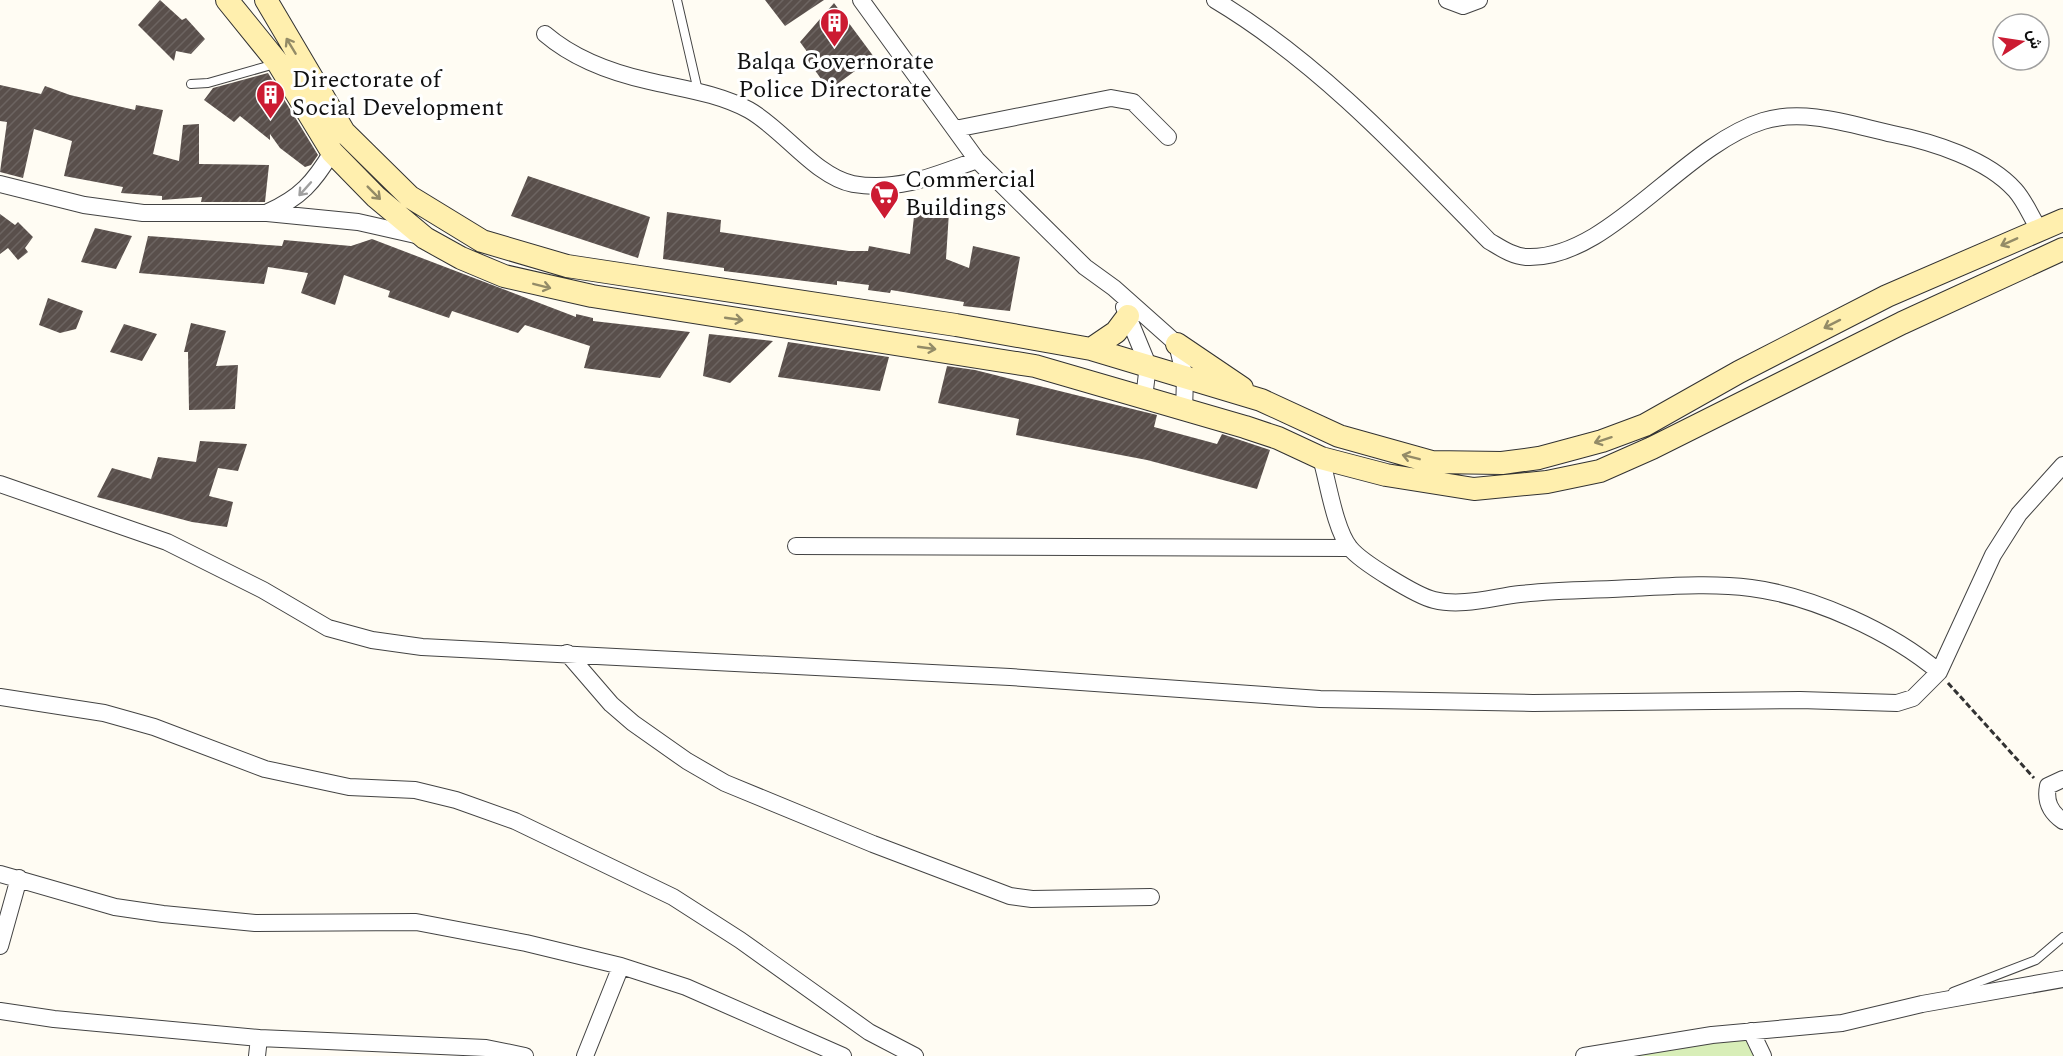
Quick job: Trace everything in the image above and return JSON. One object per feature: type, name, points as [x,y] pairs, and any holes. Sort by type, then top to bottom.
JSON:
[{"type":"main road","points":[[227,0],[278,63],[332,152],[398,217],[425,238],[461,258],[504,276],[547,288],[710,316],[1035,366],[1278,438],[1321,458],[1386,475],[1474,489],[1547,482],[1600,471],[1652,448],[1902,323],[2063,249]]},
{"type":"main road","points":[[266,0],[344,132],[410,197],[482,241],[567,266],[956,324],[1090,349],[1261,400],[1339,436],[1432,462],[1502,463],[1539,458],[1602,441],[1645,425],[1759,362],[1887,296],[2063,219]]},
{"type":"main road","points":[[1090,349],[1116,332],[1128,316]]},
{"type":"main road","points":[[1177,344],[1261,400]]},
{"type":"main road","points":[[1645,425],[1652,448]]},
{"type":"street","points":[[861,0],[977,160],[1085,267],[1114,288],[1177,344],[1185,378],[1184,411]]},
{"type":"street","points":[[1215,0],[1262,30],[1326,83],[1388,140],[1489,241],[1507,252],[1525,257],[1544,256],[1584,240],[1630,213],[1659,186],[1721,140],[1764,121],[1799,117],[1832,120],[1928,141],[1977,161],[2015,190],[2039,228]]},
{"type":"street","points":[[1447,0],[1463,6],[1479,0]]},
{"type":"street","points":[[545,34],[571,52],[598,64],[646,81],[718,96],[752,112],[834,176],[851,184],[899,186],[977,160]]},
{"type":"street","points":[[955,129],[1111,98],[1133,102],[1168,137]]},
{"type":"street","points":[[267,213],[300,195],[319,173],[332,152]]},
{"type":"street","points":[[0,184],[84,205],[143,213],[267,213],[358,222],[425,238]]},
{"type":"street","points":[[1114,288],[1148,365],[1144,398]]},
{"type":"street","points":[[1321,458],[1338,522],[1349,548],[1396,580],[1435,601],[1474,601],[1559,591],[1655,587],[1749,587],[1781,593],[1881,634],[1915,651],[1940,672]]},
{"type":"street","points":[[0,484],[167,542],[263,590],[328,628],[372,640],[422,647],[1010,677],[1236,695],[1435,702],[1800,700],[1897,704],[1913,698],[1940,672],[1993,555],[2019,514],[2063,465]]},
{"type":"street","points":[[796,546],[1349,548]]},
{"type":"street","points":[[567,653],[611,704],[633,723],[687,761],[725,783],[994,892],[1032,899],[1151,897]]},
{"type":"street","points":[[0,697],[104,713],[154,727],[265,769],[349,787],[415,790],[456,800],[514,821],[673,897],[740,940],[869,1032],[915,1056]]},
{"type":"street","points":[[2056,783],[2048,804],[2063,821]]},
{"type":"street","points":[[0,873],[115,907],[163,914],[255,923],[416,922],[526,943],[621,966],[686,987],[843,1056]]},
{"type":"street","points":[[0,946],[19,878]]},
{"type":"street","points":[[585,1056],[621,966]]},
{"type":"street","points":[[1584,1056],[1750,1031],[1842,1023],[1922,1004],[2063,979]]},
{"type":"street","points":[[0,1011],[54,1019],[259,1038],[486,1048],[525,1056]]},
{"type":"street","points":[[1750,1031],[1763,1056]]},
{"type":"street","points":[[258,1056],[259,1038]]},
{"type":"lane","points":[[677,0],[698,91]]},
{"type":"lane","points":[[191,84],[208,83],[278,63]]},
{"type":"lane","points":[[1922,1004],[2036,960],[2063,937]]},
{"type":"path","points":[[1940,672],[2037,782],[2056,783]]},
{"type":"green space","points":[[1751,1031],[1763,1056],[1584,1056]]},
{"type":"building","points":[[160,0],[182,20],[186,18],[205,39],[191,54],[176,51],[174,61],[138,25]]},
{"type":"building","points":[[765,0],[824,0],[785,26]]},
{"type":"building","name":"Balqa Governorate Police Directorate","points":[[834,3],[874,57],[829,90],[804,55],[808,53],[800,42]]},
{"type":"building","name":"Directorate of Social Development","points":[[268,73],[318,155],[311,165],[305,167],[280,148],[270,134],[270,140],[240,116],[234,122],[204,100],[213,88]]},
{"type":"building","points":[[0,85],[41,94],[45,86],[70,95],[135,110],[136,105],[163,110],[153,154],[179,161],[183,125],[199,124],[199,164],[269,165],[265,202],[201,202],[202,197],[162,200],[162,196],[121,193],[123,187],[64,176],[72,141],[34,129],[23,178],[0,172],[7,122],[0,121]]},
{"type":"building","points":[[528,176],[650,217],[638,258],[511,216]]},
{"type":"building","points":[[915,207],[949,212],[946,259],[969,268],[973,246],[1020,257],[1010,311],[963,306],[964,302],[891,290],[890,293],[868,290],[869,285],[837,281],[837,285],[724,271],[724,268],[663,259],[667,212],[721,220],[720,232],[849,251],[868,251],[869,246],[910,254]]},
{"type":"building","points":[[0,214],[15,225],[18,222],[33,237],[25,248],[28,252],[18,260],[8,248],[0,254]]},
{"type":"building","points":[[95,228],[132,236],[116,269],[81,262]]},
{"type":"building","points":[[148,236],[282,246],[284,240],[351,246],[372,239],[576,317],[576,314],[593,318],[593,321],[690,332],[660,378],[584,368],[590,346],[525,325],[518,333],[452,311],[449,318],[388,297],[390,291],[344,275],[335,305],[301,293],[308,273],[268,267],[264,284],[139,273]]},
{"type":"building","points":[[48,298],[83,311],[76,329],[60,333],[39,325]]},
{"type":"building","points":[[191,323],[226,331],[216,366],[238,365],[235,409],[189,410],[188,352],[184,352]]},
{"type":"building","points":[[124,324],[157,334],[142,361],[110,352]]},
{"type":"building","points":[[709,334],[773,341],[730,383],[703,376]]},
{"type":"building","points":[[788,342],[889,357],[880,391],[778,377]]},
{"type":"building","points":[[947,366],[975,370],[1157,415],[1154,427],[1217,444],[1222,434],[1270,450],[1257,489],[1147,460],[1016,435],[1019,419],[938,403]]},
{"type":"building","points":[[200,441],[247,444],[238,471],[218,468],[209,496],[233,502],[227,527],[192,522],[97,497],[112,468],[151,479],[158,457],[196,462]]},
{"type":"place","name":"Balqa Governorate Police Directorate","points":[[835,48]]},
{"type":"place","name":"Directorate of Social Development","points":[[271,120]]},
{"type":"place","name":"Commercial Buildings","points":[[884,220]]}]
